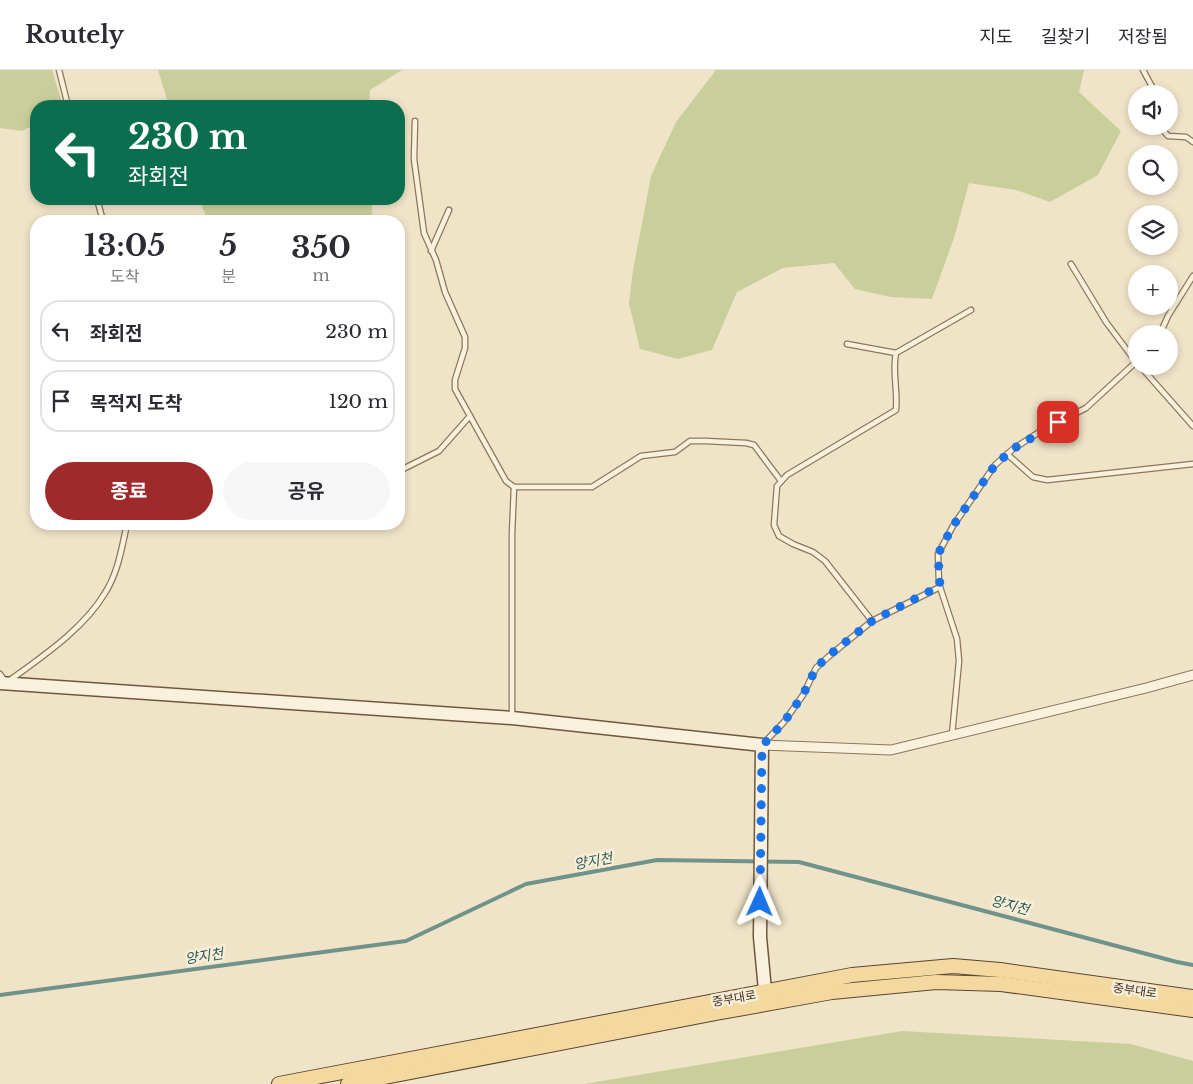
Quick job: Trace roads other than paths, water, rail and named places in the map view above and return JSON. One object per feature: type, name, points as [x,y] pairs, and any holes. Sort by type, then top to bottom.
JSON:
[{"type":"main road","name":"중부대로","points":[[348,1084],[716,1013],[852,975],[953,966],[1000,970],[1193,998]]},
{"type":"main road","name":"중부대로","points":[[279,1084],[766,999],[936,982],[1001,984],[1193,1010]]},
{"type":"street","points":[[2,680],[512,718],[762,746],[891,750],[1193,675]]},
{"type":"street","points":[[762,746],[760,937],[766,999]]},
{"type":"lane","points":[[59,70],[66,100]]},
{"type":"lane","points":[[1143,70],[1151,85]]},
{"type":"lane","points":[[415,121],[414,159],[424,234],[436,260],[445,292],[465,337],[465,348],[454,380],[455,389],[506,481],[514,487],[592,487],[641,456],[675,452],[690,442],[705,441],[754,445],[781,481]]},
{"type":"lane","points":[[1167,135],[1186,137],[1193,142]]},
{"type":"lane","points":[[431,251],[449,210]]},
{"type":"lane","points":[[952,735],[959,661],[957,639],[940,586],[938,554],[953,526],[995,465],[1007,454],[1044,429],[1086,408],[1136,362],[1106,322],[1072,264]]},
{"type":"lane","points":[[1164,325],[1193,276]]},
{"type":"lane","points":[[848,344],[896,353],[971,310]]},
{"type":"lane","points":[[872,621],[825,561],[813,552],[779,536],[774,524],[778,486],[787,475],[896,410],[898,395],[893,364],[896,353]]},
{"type":"lane","points":[[1148,375],[1193,426]]},
{"type":"lane","points":[[405,468],[439,451],[470,416]]},
{"type":"lane","points":[[1007,454],[1033,477],[1047,480],[1193,464]]},
{"type":"lane","points":[[512,718],[512,534],[514,487]]},
{"type":"lane","points":[[2,680],[46,654],[84,620],[106,593],[119,560],[126,530]]},
{"type":"lane","points":[[762,746],[784,722],[803,695],[816,668],[828,656],[872,621],[940,586]]},
{"type":"waterway","name":"양지천","points":[[0,995],[406,941],[526,884],[657,860],[799,862],[1193,965]]}]
